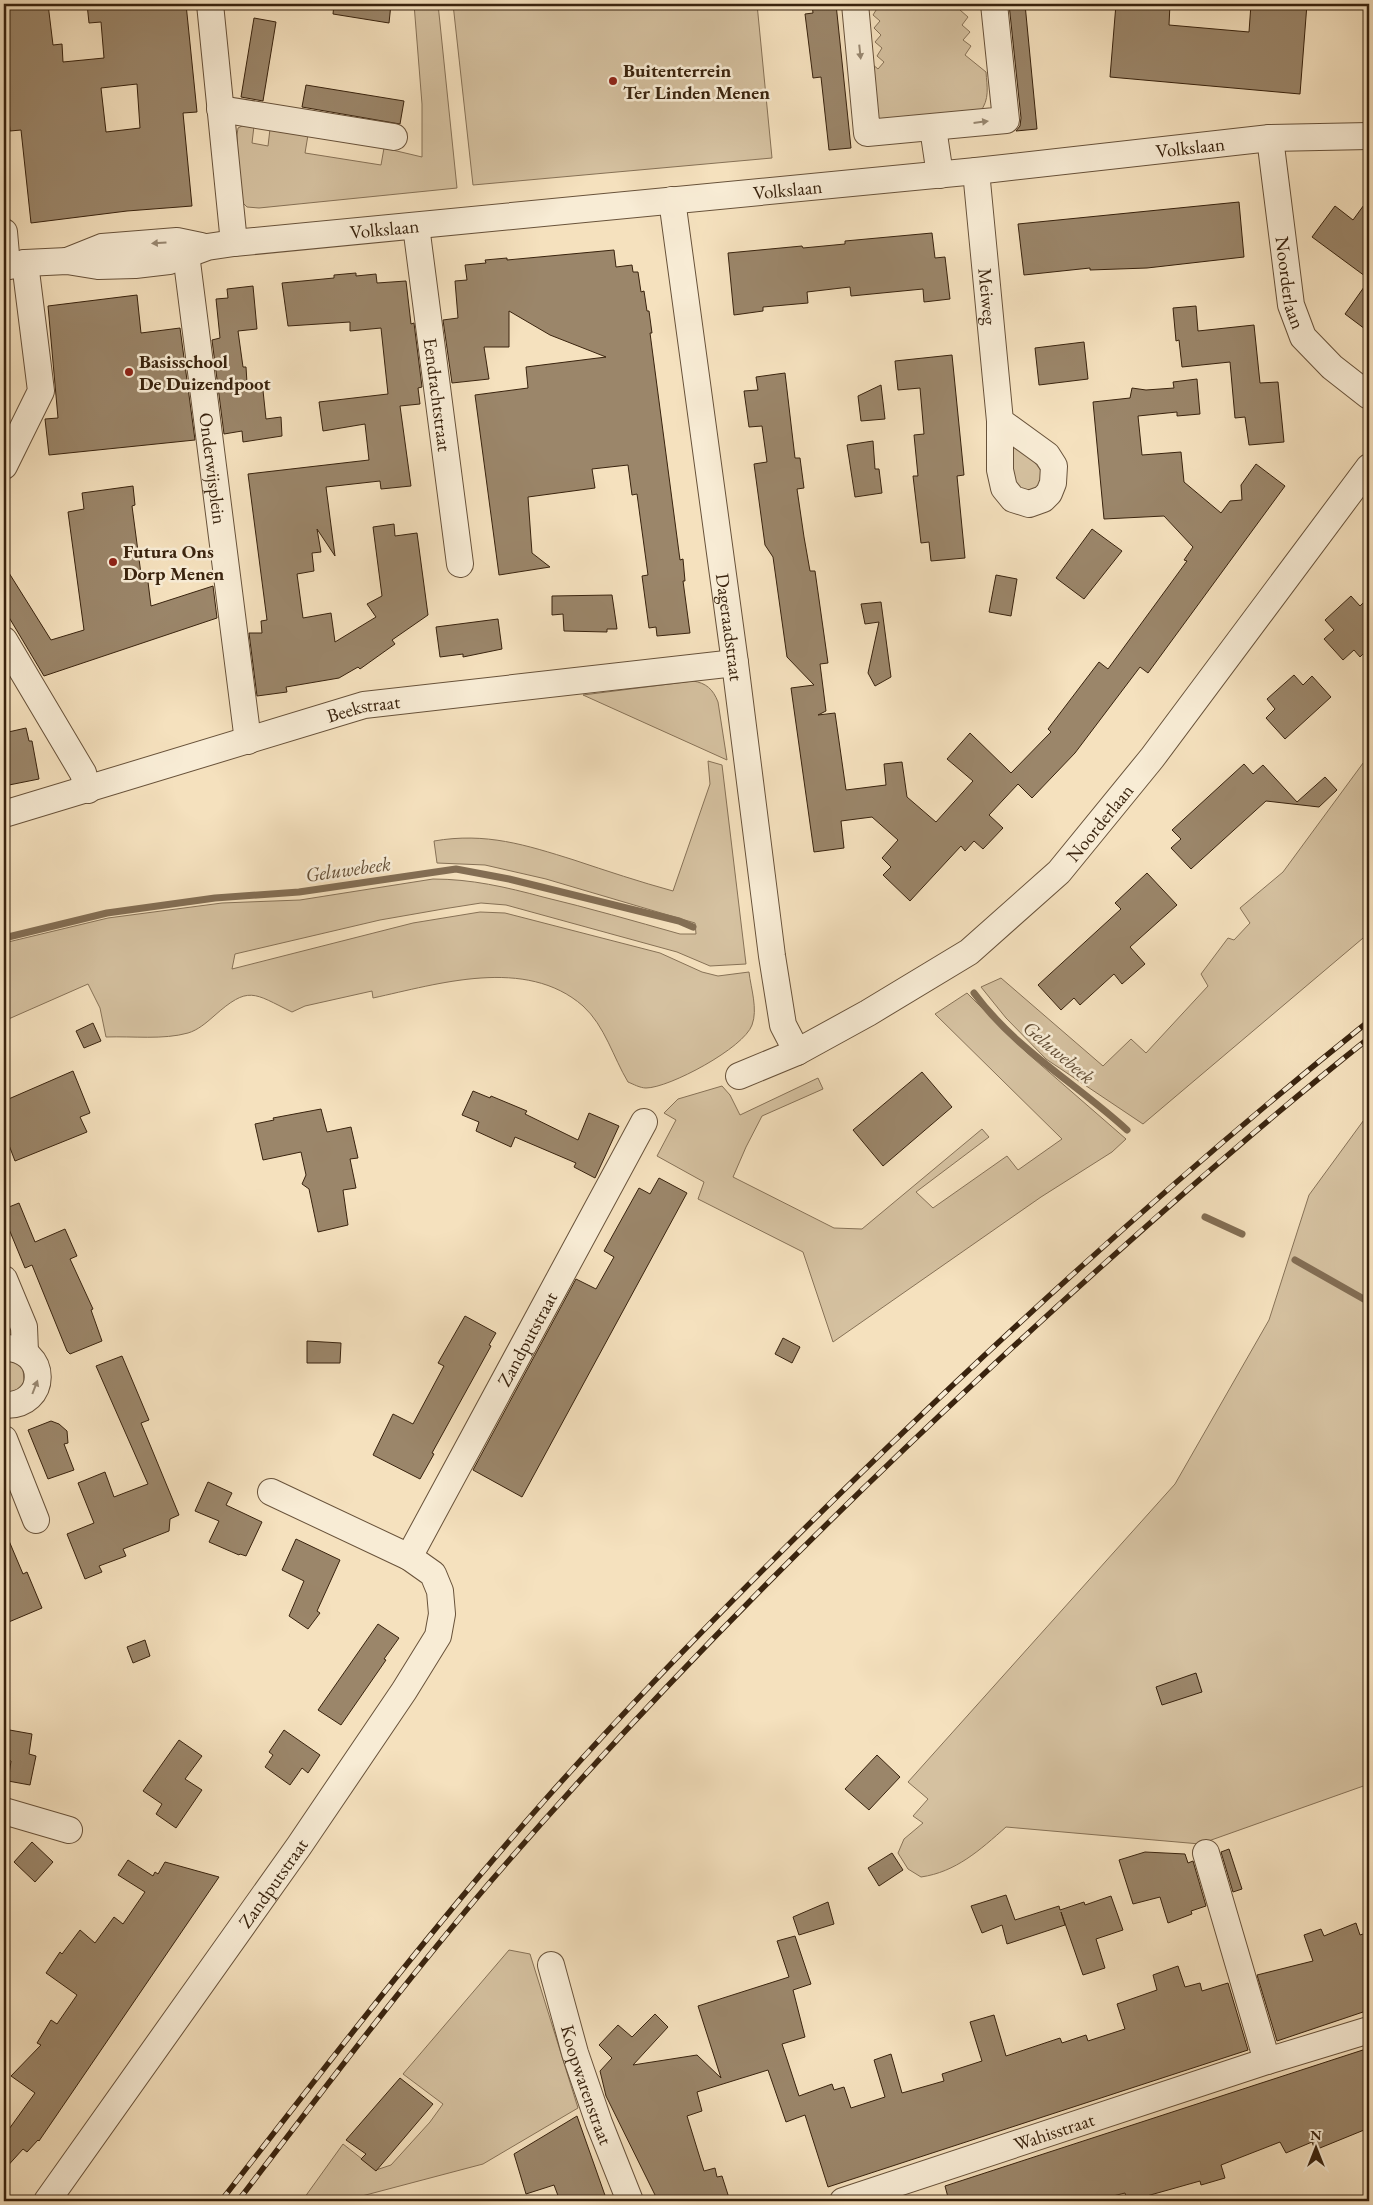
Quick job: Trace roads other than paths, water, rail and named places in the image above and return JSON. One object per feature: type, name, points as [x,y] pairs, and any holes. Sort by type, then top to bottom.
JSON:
[{"type":"street","points":[[210,4],[234,243]]},
{"type":"street","points":[[855,4],[868,133],[1006,120],[994,4]]},
{"type":"street","points":[[220,109],[394,137]]},
{"type":"street","points":[[933,128],[940,175]]},
{"type":"street","name":"Volkslaan","points":[[12,265],[67,261],[98,266],[135,265],[169,261],[196,251],[234,243],[940,175],[1270,138],[1369,136]]},
{"type":"street","name":"Noorderlaan","points":[[1270,138],[1291,305],[1303,337],[1332,367],[1369,396]]},
{"type":"street","name":"Meiweg","points":[[976,171],[1000,421]]},
{"type":"street","name":"Dageraadstraat","points":[[672,200],[736,663],[783,1025],[797,1052]]},
{"type":"street","name":"Eendrachtstraat","points":[[416,226],[460,564]]},
{"type":"street","points":[[4,232],[41,391],[4,466]]},
{"type":"street","name":"Onderwijsplein","points":[[196,251],[248,741]]},
{"type":"street","name":"Noorderlaan","points":[[739,1076],[797,1052],[876,1009],[969,952],[1059,872],[1152,758],[1369,467]]},
{"type":"street","points":[[4,640],[83,773],[88,790]]},
{"type":"street","name":"Beekstraat","points":[[4,814],[364,706],[736,663]]},
{"type":"street","name":"Zandputstraat","points":[[409,1557],[644,1122]]},
{"type":"street","points":[[4,1278],[24,1326],[14,1350],[33,1360],[38,1371],[38,1382],[34,1393],[25,1401],[14,1406],[4,1405]]},
{"type":"street","points":[[4,1439],[36,1520]]},
{"type":"street","name":"Zandputstraat","points":[[47,2201],[304,1838],[404,1691],[438,1636],[442,1614],[440,1591],[433,1574],[409,1557],[271,1492]]},
{"type":"street","points":[[4,1811],[69,1830]]},
{"type":"street","points":[[1206,1854],[1267,2061]]},
{"type":"street","name":"Koopwarenstraat","points":[[551,1965],[575,2053],[599,2123],[630,2201]]},
{"type":"street","name":"Wahisstraat","points":[[843,2201],[897,2193],[1267,2061],[1369,2030]]},
{"type":"waterway","name":"Geluwebeek","points":[[4,938],[107,913],[215,898],[299,892],[456,869],[509,879],[679,921],[693,927]]},
{"type":"waterway","name":"Geluwebeek","points":[[974,993],[1008,1032],[1127,1130]]},
{"type":"waterway","name":"Geluwebeek","points":[[1205,1217],[1242,1234]]},
{"type":"waterway","name":"Geluwebeek","points":[[1295,1260],[1369,1302]]},
{"type":"railway","points":[[221,2201],[460,1899],[544,1801],[714,1619],[891,1444],[1066,1280],[1185,1174],[1369,1021]]},
{"type":"railway","points":[[238,2201],[394,1999],[491,1881],[610,1748],[732,1619],[858,1493],[1080,1285],[1223,1159],[1369,1038]]},
{"type":"place","name":"Buitenterrein Ter Linden Menen","points":[[613,81]]},
{"type":"place","name":"Basisschool De Duizendpoot","points":[[129,372]]},
{"type":"place","name":"Futura Ons Dorp Menen","points":[[113,562]]}]
